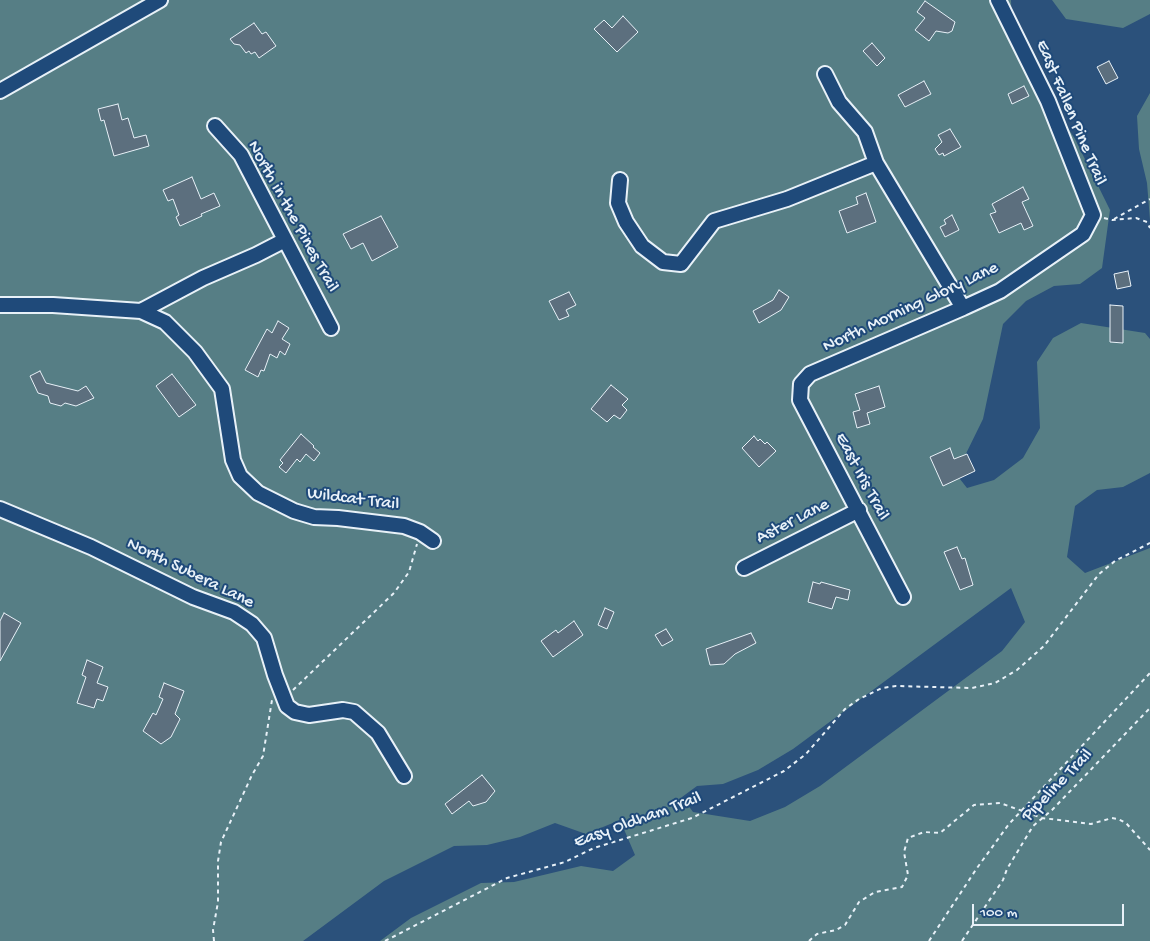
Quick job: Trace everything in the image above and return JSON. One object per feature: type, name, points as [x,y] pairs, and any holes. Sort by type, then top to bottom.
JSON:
[{"type":"street","points":[[0,91],[160,0]]},
{"type":"street","name":"East Fallen Pine Trail","points":[[998,0],[1048,101],[1093,215]]},
{"type":"street","points":[[825,74],[839,102],[864,132],[876,163],[963,308]]},
{"type":"street","name":"North in the Pines Trail","points":[[215,126],[241,155],[331,328]]},
{"type":"street","points":[[620,180],[618,203],[626,222],[642,246],[664,262],[681,264],[714,221],[787,199],[876,163]]},
{"type":"street","name":"North Morning Glory Lane","points":[[810,374],[963,308],[1000,290],[1084,234],[1093,215]]},
{"type":"street","points":[[0,305],[53,305],[141,311],[203,278],[286,240]]},
{"type":"street","name":"Wildcat Trail","points":[[141,311],[165,322],[195,352],[222,389],[233,460],[240,476],[258,493],[294,511],[314,518],[338,518],[404,526],[420,532],[433,541]]},
{"type":"street","name":"East Iris Trail","points":[[810,374],[801,384],[800,400],[903,597]]},
{"type":"street","name":"North Subera Lane","points":[[0,509],[91,547],[193,597],[234,612],[252,624],[264,638],[284,699]]},
{"type":"street","name":"Aster Lane","points":[[744,568],[859,510]]},
{"type":"street","points":[[284,699],[287,706],[295,712],[309,715],[344,710],[354,712],[378,733],[404,776]]},
{"type":"path","points":[[1112,220],[1150,199]]},
{"type":"path","points":[[1093,215],[1112,220],[1136,218],[1147,222],[1150,228]]},
{"type":"path","points":[[284,699],[394,592],[409,572],[420,532]]},
{"type":"path","name":"Easy Oldham Trail","points":[[385,941],[507,878],[565,862],[594,848],[692,818],[784,770],[806,754],[844,709],[882,688],[896,686],[972,688],[995,683],[1017,670],[1044,646],[1099,574],[1116,561],[1150,543]]},
{"type":"path","points":[[930,941],[976,868],[1009,824],[1150,674]]},
{"type":"path","points":[[214,941],[213,930],[218,902],[218,861],[222,842],[252,775],[263,756],[275,675]]},
{"type":"path","name":"Pipeline Trail","points":[[962,941],[1003,880],[1007,869],[1033,826],[1052,810],[1150,708]]},
{"type":"path","points":[[809,941],[817,934],[836,930],[845,925],[859,902],[875,892],[902,887],[908,876],[904,852],[908,838],[924,832],[940,833],[974,805],[1000,803],[1042,818],[1091,824],[1112,818],[1118,819],[1126,823],[1150,850]]},
{"type":"green space","points":[[0,0],[1011,0],[1012,30],[1027,65],[1075,139],[1110,210],[1102,268],[1080,284],[1054,286],[1026,301],[1003,324],[983,419],[956,474],[967,488],[994,480],[1023,458],[1040,428],[1037,362],[1053,338],[1081,323],[1145,333],[1150,339],[1150,473],[1123,487],[1097,490],[1075,506],[1067,557],[1085,573],[1150,548],[1150,941],[380,941],[411,918],[481,883],[514,882],[581,866],[613,871],[635,855],[620,820],[586,834],[555,823],[520,837],[487,845],[454,846],[384,881],[303,941],[0,941]],"holes":[[[1011,588],[1025,622],[1002,651],[820,786],[785,807],[750,821],[693,812],[682,797],[697,786],[723,784],[758,770],[793,749]]]},
{"type":"green space","points":[[1052,0],[1150,0],[1150,14],[1123,28],[1066,19]]},
{"type":"green space","points":[[1150,93],[1150,220],[1147,183],[1139,149],[1137,116]]},
{"type":"building","points":[[925,1],[955,22],[952,31],[948,33],[936,31],[929,41],[915,30],[925,18],[917,12]]},
{"type":"building","points":[[623,16],[638,32],[617,52],[594,29],[604,20],[612,28]]},
{"type":"building","points":[[254,23],[262,34],[266,32],[276,46],[259,58],[255,52],[251,54],[249,51],[246,53],[240,45],[234,44],[230,39]]},
{"type":"building","points":[[872,43],[885,58],[877,66],[863,51]]},
{"type":"building","points":[[1109,61],[1118,78],[1106,84],[1097,67]]},
{"type":"building","points":[[924,81],[931,94],[905,107],[898,95]]},
{"type":"building","points":[[1024,86],[1029,96],[1012,104],[1008,94]]},
{"type":"building","points":[[118,104],[122,120],[128,118],[134,138],[146,135],[149,146],[114,156],[104,120],[101,121],[98,109]]},
{"type":"building","points":[[950,129],[961,147],[944,156],[943,153],[939,155],[935,149],[942,142],[938,135]]},
{"type":"building","points":[[192,177],[201,199],[214,193],[220,206],[180,226],[176,217],[179,215],[173,199],[168,201],[163,190]]},
{"type":"building","points":[[1023,187],[1029,199],[1022,202],[1033,226],[1024,230],[1021,223],[999,233],[990,214],[996,212],[992,204]]},
{"type":"building","points":[[866,193],[876,222],[847,233],[839,211],[858,204],[856,197]]},
{"type":"building","points":[[952,215],[959,230],[945,237],[940,227],[946,224],[944,220]]},
{"type":"building","points":[[381,216],[398,247],[372,261],[363,243],[351,249],[343,234]]},
{"type":"building","points":[[1128,271],[1131,286],[1117,289],[1114,274]]},
{"type":"building","points":[[779,290],[789,297],[781,310],[759,323],[753,311],[773,300]]},
{"type":"building","points":[[569,292],[576,305],[566,310],[569,316],[559,320],[549,301]]},
{"type":"building","points":[[1110,305],[1123,306],[1123,343],[1110,342]]},
{"type":"building","points":[[278,321],[289,328],[282,339],[290,344],[285,355],[280,351],[277,358],[270,354],[264,371],[261,370],[258,377],[245,370],[267,329],[272,333]]},
{"type":"building","points":[[40,371],[46,383],[78,391],[86,386],[94,398],[76,406],[65,403],[61,406],[50,403],[48,396],[38,393],[30,376]]},
{"type":"building","points":[[172,374],[196,405],[179,417],[156,386]]},
{"type":"building","points":[[611,385],[628,399],[622,405],[627,410],[620,419],[614,415],[607,422],[591,409]]},
{"type":"building","points":[[879,386],[885,407],[867,413],[870,424],[857,428],[853,412],[860,410],[855,394]]},
{"type":"building","points":[[301,434],[320,453],[314,461],[306,454],[300,462],[297,459],[286,473],[279,467],[283,463],[280,460]]},
{"type":"building","points":[[754,436],[758,441],[760,439],[765,444],[767,442],[776,451],[759,467],[742,448]]},
{"type":"building","points":[[950,448],[954,459],[967,454],[975,471],[943,486],[930,457]]},
{"type":"building","points":[[957,547],[962,559],[965,558],[973,585],[960,590],[944,552]]},
{"type":"building","points":[[813,582],[820,584],[821,582],[850,590],[848,600],[836,597],[832,609],[808,602]]},
{"type":"building","points":[[605,608],[614,612],[607,629],[598,625]]},
{"type":"building","points":[[4,613],[21,623],[0,661],[0,621]]},
{"type":"building","points":[[574,621],[583,635],[553,657],[541,641],[556,630],[558,633]]},
{"type":"building","points":[[666,629],[673,640],[662,646],[655,635]]},
{"type":"building","points":[[751,633],[756,643],[735,654],[724,664],[710,665],[706,649]]},
{"type":"building","points":[[87,660],[103,667],[97,683],[108,687],[103,701],[97,699],[94,708],[77,703],[86,677],[82,675]]},
{"type":"building","points":[[164,683],[184,691],[175,714],[180,719],[171,737],[161,744],[143,731],[153,713],[156,715],[163,699],[159,697]]},
{"type":"building","points":[[482,775],[495,791],[486,802],[473,806],[469,801],[452,814],[445,804]]}]
